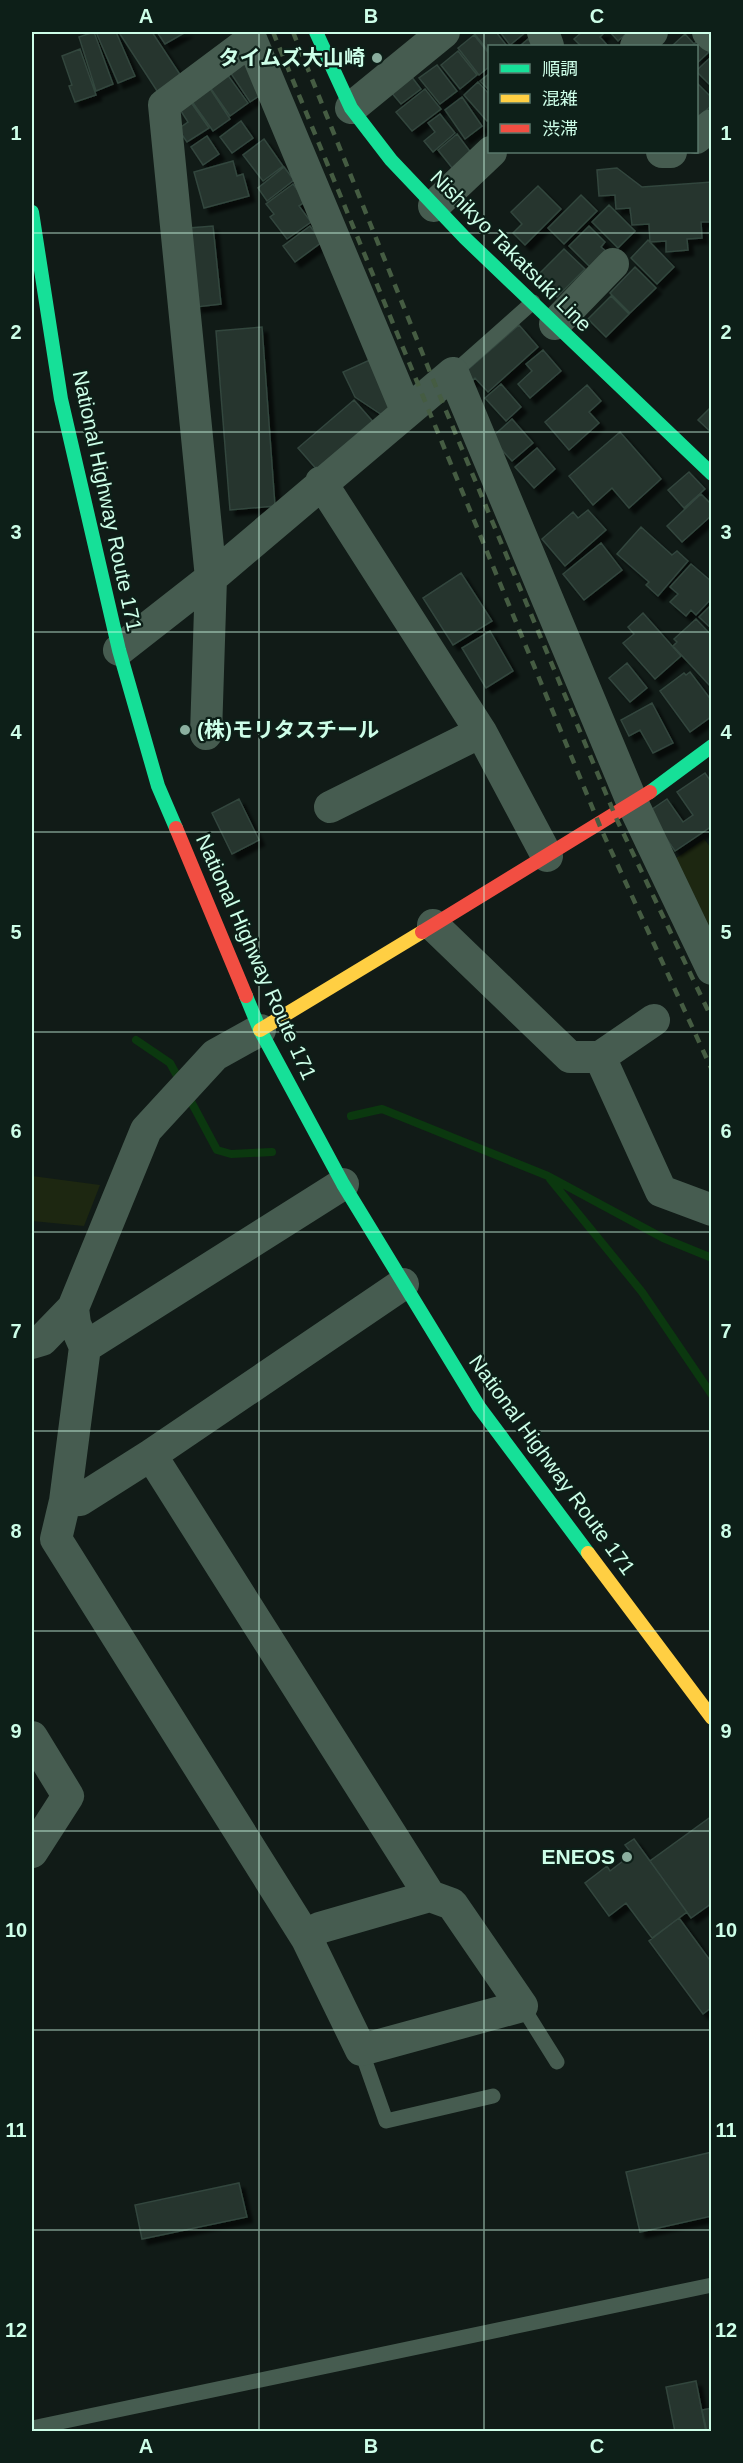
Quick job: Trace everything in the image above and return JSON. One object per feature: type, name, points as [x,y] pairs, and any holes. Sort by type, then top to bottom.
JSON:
[{"type":"main road","name":"Nishikyo Takatsuki Line","points":[[316,32],[351,108],[391,160],[434,206],[654,422],[711,474]]},
{"type":"main road","name":"National Highway Route 171","points":[[32,212],[61,399],[119,650],[158,786],[260,1030],[343,1184],[479,1407],[711,1718]]},
{"type":"main road","points":[[260,1030],[633,804],[711,746]]},
{"type":"street","points":[[351,108],[444,32]]},
{"type":"street","points":[[637,45],[652,32]]},
{"type":"street","points":[[708,32],[711,36]]},
{"type":"street","points":[[206,734],[211,578],[164,105],[250,36],[406,410]]},
{"type":"street","points":[[698,136],[711,125]]},
{"type":"street","points":[[434,206],[489,153]]},
{"type":"street","points":[[555,324],[613,264]]},
{"type":"street","points":[[119,650],[211,578],[321,482],[453,373],[633,804],[711,969]]},
{"type":"street","points":[[321,482],[481,732],[547,856]]},
{"type":"street","points":[[330,807],[481,732]]},
{"type":"street","points":[[433,925],[570,1057],[600,1057],[654,1020]]},
{"type":"street","points":[[32,1343],[42,1340],[73,1308],[146,1130],[216,1055],[260,1030]]},
{"type":"street","points":[[600,1057],[661,1191],[711,1210]]},
{"type":"street","points":[[85,1347],[343,1184]]},
{"type":"street","points":[[65,1501],[80,1500],[151,1455],[403,1284]]},
{"type":"street","points":[[73,1308],[75,1324],[85,1347],[65,1501],[56,1539],[307,1938],[361,2050],[522,2006],[452,1904],[430,1896],[319,1928],[307,1938]]},
{"type":"street","points":[[151,1455],[430,1896]]},
{"type":"street","points":[[32,1737],[68,1796],[32,1852]]},
{"type":"lane","points":[[453,373],[533,302]]},
{"type":"lane","points":[[522,2006],[557,2062]]},
{"type":"lane","points":[[361,2050],[386,2121],[494,2097]]},
{"type":"lane","points":[[32,2428],[711,2285]]},
{"type":"green space","points":[[704,839],[711,848],[711,961],[666,865]]},
{"type":"green space","points":[[32,1176],[100,1185],[84,1226],[32,1221]]},
{"type":"building","points":[[94,32],[113,84],[96,91],[79,37]]},
{"type":"building","points":[[96,32],[116,32],[135,76],[118,83]]},
{"type":"building","points":[[123,32],[152,32],[183,79],[159,94],[120,34]]},
{"type":"building","points":[[157,32],[186,32],[165,44]]},
{"type":"building","points":[[473,32],[496,32],[506,45],[488,45],[488,51]]},
{"type":"building","points":[[500,32],[526,32],[510,45]]},
{"type":"building","points":[[582,32],[605,32],[600,37],[607,45],[580,45],[574,39]]},
{"type":"building","points":[[610,32],[628,32],[618,41]]},
{"type":"building","points":[[685,34],[694,44],[698,40],[709,52],[698,62],[698,45],[673,45]]},
{"type":"building","points":[[474,35],[488,52],[488,68],[479,75],[458,48]]},
{"type":"building","points":[[528,39],[533,45],[521,45]]},
{"type":"building","points":[[80,49],[96,95],[75,102],[62,56]]},
{"type":"building","points":[[458,51],[477,75],[460,89],[441,65]]},
{"type":"building","points":[[712,56],[712,87],[698,73],[698,69]]},
{"type":"building","points":[[244,61],[265,92],[250,102],[230,72]]},
{"type":"building","points":[[437,65],[457,91],[440,104],[419,78]]},
{"type":"building","points":[[227,74],[248,103],[230,116],[209,86]]},
{"type":"building","points":[[488,75],[488,89],[480,81]]},
{"type":"building","points":[[411,76],[421,89],[401,104],[391,92]]},
{"type":"building","points":[[478,82],[488,93],[488,120],[487,121],[464,95]]},
{"type":"building","points":[[698,84],[712,98],[712,105],[698,117]]},
{"type":"building","points":[[209,87],[230,119],[213,131],[191,100]]},
{"type":"building","points":[[425,89],[441,109],[412,131],[396,112]]},
{"type":"building","points":[[462,97],[482,126],[465,139],[445,110]]},
{"type":"building","points":[[190,101],[209,128],[187,142],[178,129],[188,122],[179,108]]},
{"type":"building","points":[[440,114],[455,133],[433,152],[424,141],[435,132],[428,123]]},
{"type":"building","points":[[241,121],[253,138],[232,153],[220,137]]},
{"type":"building","points":[[457,134],[472,154],[453,169],[438,150]]},
{"type":"building","points":[[207,136],[219,154],[203,165],[191,147]]},
{"type":"building","points":[[264,139],[283,166],[263,181],[243,155]]},
{"type":"building","points":[[233,161],[237,176],[243,174],[249,196],[204,208],[194,172]]},
{"type":"building","points":[[284,167],[294,180],[267,201],[258,188]]},
{"type":"building","points":[[617,168],[642,187],[712,182],[712,222],[701,222],[702,238],[687,239],[688,250],[666,252],[666,241],[650,242],[649,224],[632,225],[630,208],[616,209],[615,195],[599,196],[597,170]]},
{"type":"building","points":[[293,184],[306,201],[299,206],[311,222],[287,239],[270,217],[274,214],[266,204]]},
{"type":"building","points":[[538,186],[561,209],[525,245],[513,233],[522,224],[511,212]]},
{"type":"building","points":[[581,195],[597,211],[564,244],[548,228]]},
{"type":"building","points":[[609,205],[635,231],[618,248],[592,222]]},
{"type":"building","points":[[213,226],[221,304],[196,307],[189,228]]},
{"type":"building","points":[[310,226],[322,242],[295,262],[283,246]]},
{"type":"building","points":[[589,226],[605,242],[601,247],[607,252],[591,268],[569,246]]},
{"type":"building","points":[[648,240],[674,267],[657,284],[631,258]]},
{"type":"building","points":[[564,249],[585,269],[557,297],[537,276]]},
{"type":"building","points":[[635,267],[656,288],[630,313],[610,293]]},
{"type":"building","points":[[611,296],[629,314],[606,337],[588,319]]},
{"type":"building","points":[[519,325],[538,347],[488,392],[475,378],[471,382],[464,373]]},
{"type":"building","points":[[262,327],[275,506],[230,510],[216,331]]},
{"type":"building","points":[[543,350],[561,371],[530,398],[518,384],[532,371],[526,364]]},
{"type":"building","points":[[372,359],[396,412],[385,417],[355,397],[343,372]]},
{"type":"building","points":[[501,384],[521,407],[506,421],[485,398]]},
{"type":"building","points":[[587,385],[601,401],[589,412],[599,423],[569,450],[545,422]]},
{"type":"building","points":[[354,400],[375,424],[319,472],[298,448]]},
{"type":"building","points":[[712,406],[712,433],[698,420]]},
{"type":"building","points":[[512,419],[533,443],[512,461],[491,438]]},
{"type":"building","points":[[620,432],[661,479],[629,508],[612,488],[593,505],[569,476]]},
{"type":"building","points":[[537,448],[555,469],[534,488],[515,467]]},
{"type":"building","points":[[689,472],[705,489],[684,508],[668,490]]},
{"type":"building","points":[[701,494],[712,505],[712,515],[682,542],[667,526]]},
{"type":"building","points":[[588,510],[606,530],[565,566],[542,539],[573,512],[578,518]]},
{"type":"building","points":[[641,527],[672,555],[677,551],[688,561],[658,596],[646,585],[649,582],[617,554]]},
{"type":"building","points":[[601,543],[622,570],[584,600],[563,574]]},
{"type":"building","points":[[691,564],[712,582],[712,598],[696,615],[691,610],[686,616],[670,602],[678,594],[670,587]]},
{"type":"building","points":[[461,573],[492,621],[453,645],[423,598]]},
{"type":"building","points":[[712,604],[712,629],[699,617]]},
{"type":"building","points":[[643,613],[681,656],[655,679],[623,643],[634,634],[628,627]]},
{"type":"building","points":[[696,619],[712,636],[712,688],[673,646],[677,642],[674,639]]},
{"type":"building","points":[[490,631],[513,671],[486,688],[462,648]]},
{"type":"building","points":[[627,663],[647,688],[630,702],[609,678]]},
{"type":"building","points":[[690,672],[712,701],[712,716],[690,732],[660,691],[684,673],[686,675]]},
{"type":"building","points":[[652,703],[673,743],[653,753],[640,730],[629,736],[621,720]]},
{"type":"building","points":[[705,773],[712,783],[712,826],[675,851],[648,812],[667,799],[683,822],[693,815],[677,792]]},
{"type":"building","points":[[239,799],[259,840],[232,854],[212,813]]},
{"type":"building","points":[[712,1816],[712,1903],[691,1918],[650,1861]]},
{"type":"building","points":[[634,1839],[687,1912],[652,1938],[626,1903],[609,1916],[585,1883],[607,1866],[610,1871],[632,1854],[625,1845]]},
{"type":"building","points":[[679,1918],[712,1963],[712,2007],[703,2014],[649,1941]]},
{"type":"building","points":[[712,2152],[712,2216],[640,2232],[626,2172]]},
{"type":"building","points":[[239,2183],[247,2217],[142,2239],[135,2205]]},
{"type":"building","points":[[696,2381],[706,2432],[675,2432],[666,2387]]},
{"type":"building","points":[[712,2408],[712,2432],[707,2432],[702,2410]]},
{"type":"waterway","points":[[136,1040],[170,1063],[181,1083]]},
{"type":"waterway","points":[[187,1094],[217,1150],[231,1154],[272,1152]]},
{"type":"waterway","points":[[351,1116],[382,1109],[548,1176],[663,1238],[712,1258]]},
{"type":"waterway","points":[[550,1179],[642,1292],[712,1395]]},
{"type":"railway","points":[[273,32],[602,831],[712,1070]]},
{"type":"railway","points":[[293,32],[434,382],[617,820],[712,1019]]},
{"type":"traffic: fast","points":[[316,32],[351,108],[391,160],[465,238],[712,474]]},
{"type":"traffic: fast","points":[[32,212],[61,399],[119,650],[158,786],[176,828]]},
{"type":"traffic: fast","points":[[650,792],[712,746]]},
{"type":"traffic: fast","points":[[246,996],[260,1030],[343,1184],[479,1407],[588,1553]]},
{"type":"traffic: slow","points":[[260,1030],[422,932]]},
{"type":"traffic: slow","points":[[588,1553],[712,1718]]},
{"type":"traffic: jam","points":[[422,932],[650,792]]},
{"type":"traffic: jam","points":[[176,828],[246,996]]},
{"type":"place","name":"タイムズ大山崎","points":[[377,58]]},
{"type":"place","name":"(株)モリタスチール","points":[[185,730]]},
{"type":"place","name":"ENEOS","points":[[627,1857]]}]
